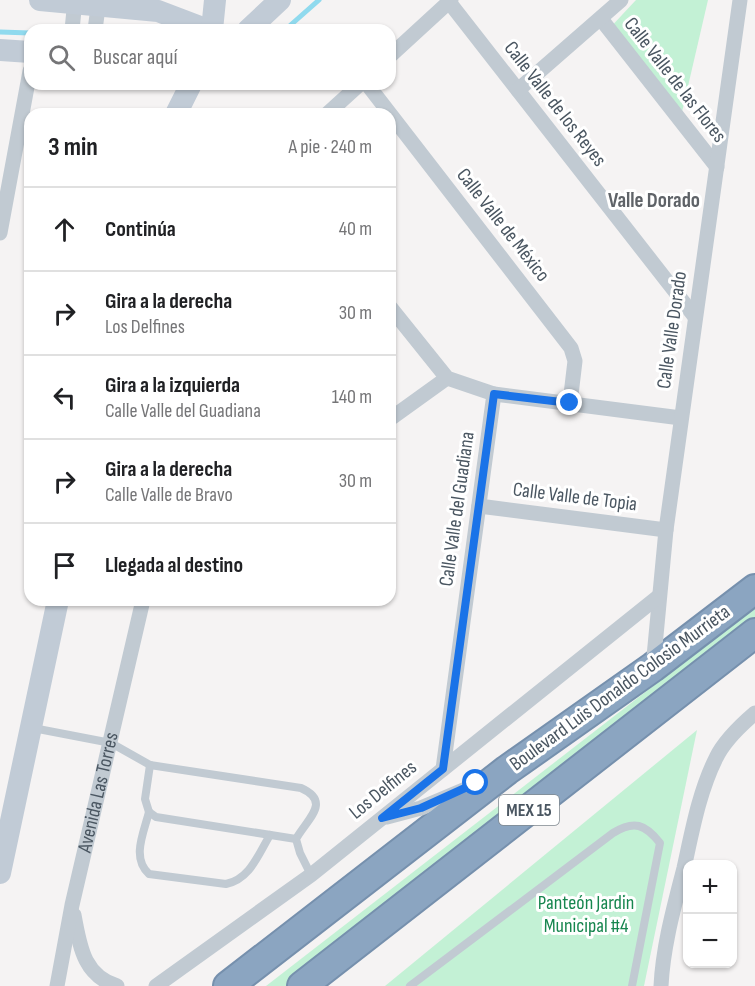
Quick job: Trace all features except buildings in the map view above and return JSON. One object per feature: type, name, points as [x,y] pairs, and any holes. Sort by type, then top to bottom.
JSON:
[{"type":"highway","name":"Boulevard Luis Donaldo Colosio Murrieta","points":[[228,986],[507,770],[653,667],[755,589]]},
{"type":"highway","name":"Boulevard Luis Donaldo Colosio Murrieta","points":[[302,986],[755,633]]},
{"type":"street","points":[[40,0],[74,13],[158,11],[194,24]]},
{"type":"street","points":[[211,24],[215,0]]},
{"type":"street","points":[[255,24],[280,0]]},
{"type":"street","points":[[518,90],[621,0]]},
{"type":"street","name":"Calle Valle Dorado","points":[[653,667],[666,530],[740,0]]},
{"type":"street","points":[[396,50],[450,1]]},
{"type":"street","name":"Calle Valle de los Reyes","points":[[450,1],[695,317]]},
{"type":"street","name":"Calle Valle de las Flores","points":[[601,19],[717,167]]},
{"type":"street","points":[[0,50],[24,52]]},
{"type":"street","points":[[0,233],[26,90]]},
{"type":"street","points":[[179,108],[189,90]]},
{"type":"street","points":[[334,108],[353,90]]},
{"type":"street","name":"Calle Valle de México","points":[[372,90],[386,108]]},
{"type":"street","name":"Calle Valle de México","points":[[396,121],[572,348],[575,361],[570,403]]},
{"type":"street","points":[[396,314],[447,378],[494,394],[681,418]]},
{"type":"street","points":[[396,415],[447,378]]},
{"type":"street","name":"Calle Valle del Guadiana","points":[[443,769],[494,394]]},
{"type":"street","name":"Calle Valle de Topia","points":[[479,506],[666,530]]},
{"type":"street","name":"Los Delfines","points":[[156,986],[311,875],[659,596]]},
{"type":"street","points":[[0,873],[57,606]]},
{"type":"street","name":"Avenida Las Torres","points":[[57,986],[72,905],[142,606]]},
{"type":"street","points":[[661,986],[668,935],[698,806],[707,779],[716,757],[732,735],[755,713]]},
{"type":"street","points":[[382,818],[449,798],[507,770]]},
{"type":"street","points":[[72,905],[80,948],[87,966],[98,978],[117,986]]},
{"type":"lane","points":[[31,728],[111,743],[150,765],[301,788],[312,793],[316,799],[315,808],[296,839]]},
{"type":"lane","points":[[150,765],[144,800],[149,812],[156,817],[296,839]]},
{"type":"lane","points":[[149,812],[139,856],[142,868],[149,874],[226,884],[237,882],[247,874],[270,835]]},
{"type":"lane","points":[[410,986],[613,832],[626,825],[637,825],[650,830],[660,843],[632,986]]},
{"type":"lane","points":[[296,839],[311,875]]},
{"type":"green space","points":[[636,0],[708,0],[682,112],[607,31]]},
{"type":"green space","points":[[755,607],[755,628],[296,986],[266,986]]},
{"type":"green space","name":"Panteón Jardin Municipal #4","points":[[697,730],[644,986],[385,986]]},
{"type":"waterway","points":[[292,24],[319,0]]},
{"type":"waterway","points":[[0,32],[24,33]]},
{"type":"district","name":"Valle Dorado","points":[[654,200]]},
{"type":"route","points":[[476,783],[449,798],[382,818],[443,769],[494,394],[570,403]]}]
